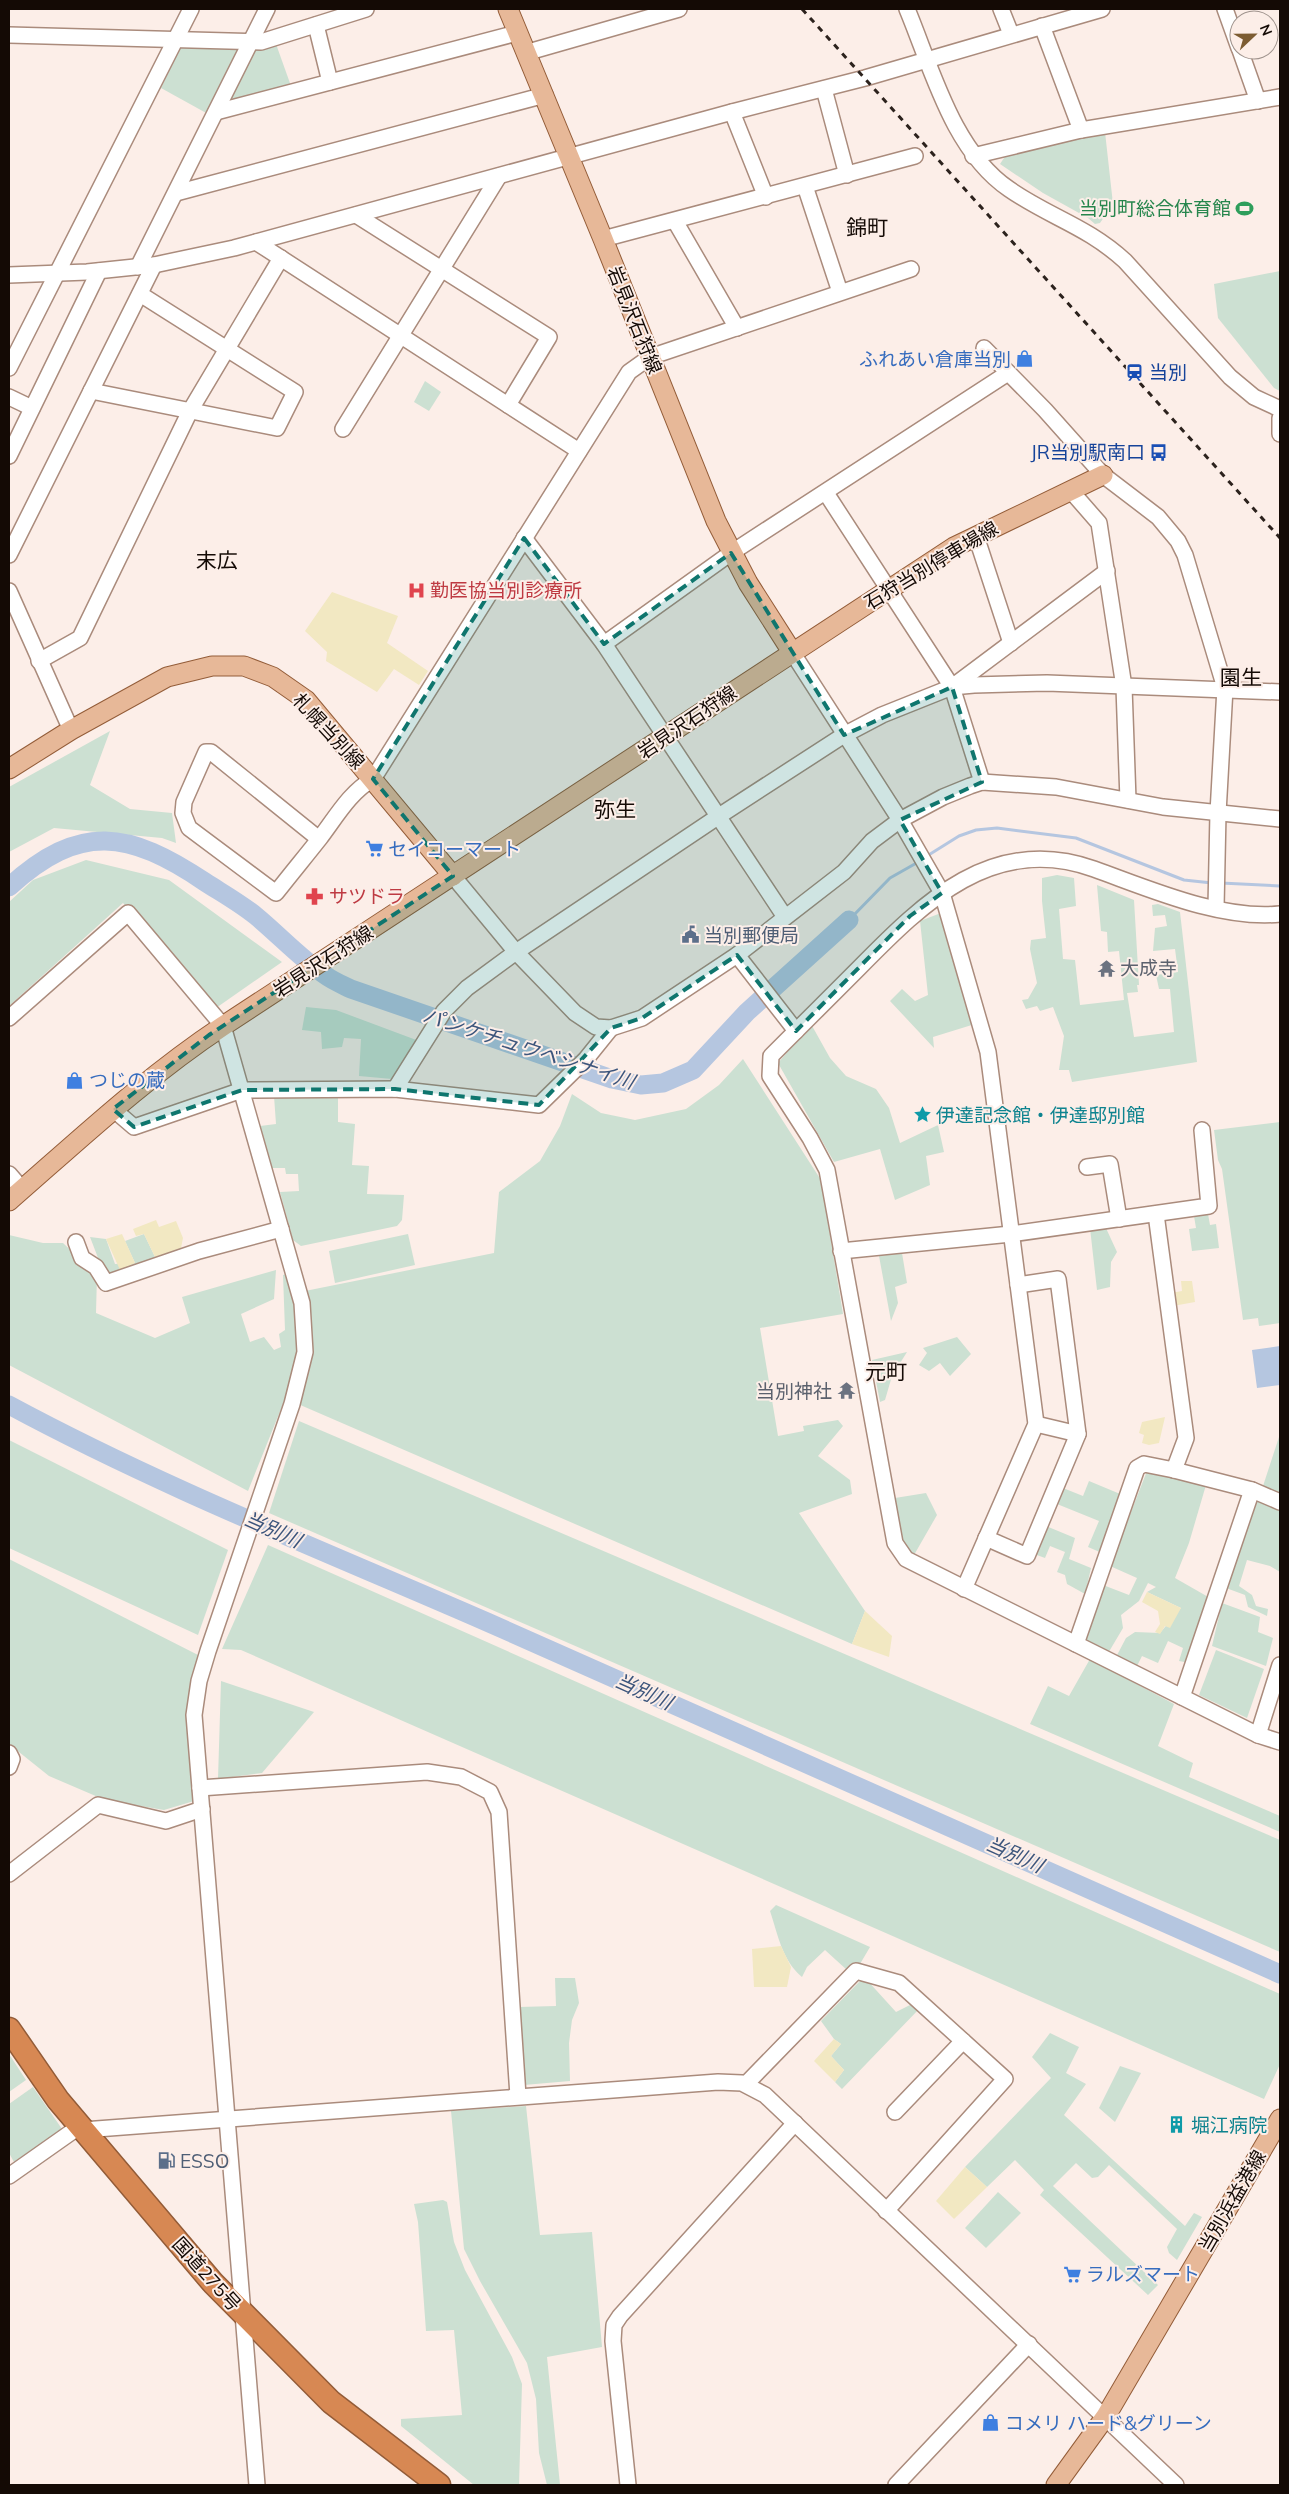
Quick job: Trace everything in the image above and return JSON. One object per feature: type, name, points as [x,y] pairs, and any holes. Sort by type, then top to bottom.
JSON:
[{"type":"highway","name":"国道275号","points":[[9,2029],[58,2100],[213,2283],[331,2402],[439,2485]]},
{"type":"main road","name":"岩見沢石狩線","points":[[15,1195],[112,1109],[162,1068],[792,652],[731,553],[716,521],[545,95],[525,53],[508,9]]},
{"type":"main road","name":"石狩当別停車場線","points":[[792,652],[888,589],[976,536],[1103,475]]},
{"type":"main road","name":"札幌当別線","points":[[9,769],[70,730],[167,677],[212,666],[244,666],[272,677],[306,700],[374,779],[453,876]]},
{"type":"main road","name":"当別浜益港線","points":[[1056,2485],[1106,2416],[1280,2119]]},
{"type":"street","points":[[9,368],[191,9]]},
{"type":"street","points":[[138,267],[267,9]]},
{"type":"street","points":[[9,36],[261,42],[366,9]]},
{"type":"street","points":[[525,53],[680,9]]},
{"type":"street","points":[[907,9],[957,132],[984,169],[1008,189],[1081,228],[1108,245],[1236,382],[1254,397],[1280,409]]},
{"type":"street","points":[[1001,9],[1011,34]]},
{"type":"street","points":[[9,275],[56,274],[154,265],[256,242],[732,112],[824,89],[1102,9]]},
{"type":"street","points":[[1224,9],[1229,22]]},
{"type":"street","points":[[316,25],[330,82]]},
{"type":"street","points":[[1042,26],[1081,130]]},
{"type":"street","points":[[216,112],[517,33]]},
{"type":"street","points":[[1243,60],[1258,101]]},
{"type":"street","points":[[824,89],[847,175]]},
{"type":"street","points":[[176,193],[545,95]]},
{"type":"street","points":[[973,156],[1081,130],[1280,97]]},
{"type":"street","points":[[732,112],[766,196]]},
{"type":"street","points":[[603,239],[915,156]]},
{"type":"street","points":[[343,429],[499,176]]},
{"type":"street","points":[[805,186],[840,292]]},
{"type":"street","points":[[356,215],[549,336],[508,405]]},
{"type":"street","points":[[675,221],[737,328]]},
{"type":"street","points":[[256,242],[579,451]]},
{"type":"street","points":[[40,661],[80,638],[190,411],[281,258]]},
{"type":"street","points":[[9,555],[154,265]]},
{"type":"street","points":[[319,839],[211,752],[206,752],[184,802],[183,813],[189,828],[276,893],[319,839],[360,786],[374,779],[629,372],[650,357],[911,269]]},
{"type":"street","points":[[9,456],[99,271]]},
{"type":"street","points":[[91,391],[277,428],[295,392],[140,294]]},
{"type":"street","points":[[984,348],[1045,410],[1103,475],[1158,517],[1178,541],[1185,555],[1226,688],[1218,813],[1216,900]]},
{"type":"street","points":[[604,644],[731,553],[1008,373]]},
{"type":"street","points":[[9,397],[32,408]]},
{"type":"street","points":[[1280,418],[1280,434]]},
{"type":"street","points":[[1070,491],[1099,523],[1124,687],[1128,800]]},
{"type":"street","points":[[826,493],[952,687],[982,782]]},
{"type":"street","points":[[976,536],[1010,643]]},
{"type":"street","points":[[524,538],[604,644],[785,917]]},
{"type":"street","points":[[395,1089],[444,1011],[467,988],[516,952],[718,816],[844,735],[882,715],[952,687],[1107,571]]},
{"type":"street","points":[[9,591],[70,730]]},
{"type":"street","points":[[792,652],[900,820],[942,893],[988,1052],[1036,1424],[964,1589]]},
{"type":"street","points":[[952,687],[1016,682],[1124,687],[1226,688],[1280,692]]},
{"type":"street","points":[[453,876],[516,952],[585,1021],[596,1027],[611,1028],[642,1018],[737,954],[844,872],[872,841],[900,820],[943,796],[982,782],[1056,787],[1163,807],[1280,819]]},
{"type":"street","points":[[1280,914],[1261,914],[1216,900],[1159,893],[1079,864],[1049,859],[1001,864],[960,881],[910,916],[771,1056],[770,1076],[810,1138],[826,1170],[895,1543],[906,1559],[1182,1697],[1258,1734],[1280,1742]]},
{"type":"street","points":[[9,1018],[128,913],[223,1026],[302,1308],[305,1352],[292,1404],[208,1651],[199,1681],[194,1715],[245,2316],[257,2485]]},
{"type":"street","points":[[737,954],[796,1031]]},
{"type":"street","points":[[112,1109],[134,1127],[242,1090],[395,1089],[540,1104],[586,1059],[611,1028]]},
{"type":"street","points":[[841,1251],[1012,1234],[1210,1206],[1202,1130]]},
{"type":"street","points":[[1087,1167],[1110,1164],[1119,1219]]},
{"type":"street","points":[[9,1174],[15,1195]]},
{"type":"street","points":[[1156,1214],[1186,1438],[1174,1470]]},
{"type":"street","points":[[76,1242],[82,1258],[96,1267],[106,1283],[199,1251],[281,1229]]},
{"type":"street","points":[[986,1538],[1026,1556],[1078,1434],[1058,1279],[1018,1285]]},
{"type":"street","points":[[1036,1424],[1078,1434]]},
{"type":"street","points":[[1076,1644],[1137,1468],[1144,1464],[1174,1470],[1252,1490],[1280,1502]]},
{"type":"street","points":[[1182,1697],[1252,1490]]},
{"type":"street","points":[[1258,1734],[1280,1665]]},
{"type":"street","points":[[9,1753],[12,1759],[9,1767]]},
{"type":"street","points":[[200,1788],[427,1772],[461,1777],[490,1792],[499,1812],[518,2096]]},
{"type":"street","points":[[9,1874],[98,1805],[166,1822],[202,1809]]},
{"type":"street","points":[[746,2084],[856,1971],[899,1983],[1005,2079],[886,2210]]},
{"type":"street","points":[[894,2112],[963,2041]]},
{"type":"street","points":[[9,2176],[82,2128],[718,2082],[746,2084],[764,2095],[1030,2344],[1176,2485]]},
{"type":"street","points":[[628,2485],[613,2341],[614,2325],[620,2316],[795,2124]]},
{"type":"street","points":[[896,2485],[1030,2344]]},
{"type":"highlighted area","points":[[524,538],[604,644],[731,553],[844,735],[952,687],[982,782],[900,820],[942,893],[910,916],[796,1031],[737,955],[642,1018],[611,1028],[539,1105],[395,1089],[242,1090],[134,1127],[113,1109],[209,1035],[453,876],[373,779]]},
{"type":"green space","points":[[276,44],[291,86],[229,102],[256,49]]},
{"type":"green space","points":[[181,47],[240,49],[208,114],[161,88]]},
{"type":"green space","points":[[1105,132],[1113,204],[1100,223],[1095,224],[1088,218],[1043,193],[1000,164],[1008,152]]},
{"type":"green space","points":[[1280,271],[1280,391],[1274,388],[1218,318],[1214,284]]},
{"type":"green space","points":[[425,381],[441,392],[429,411],[414,402]]},
{"type":"green space","points":[[110,731],[90,785],[130,809],[172,813],[176,843],[162,838],[54,828],[9,852],[9,787]]},
{"type":"green space","points":[[86,860],[169,880],[282,962],[216,1008],[123,903],[9,1006],[9,902],[33,880]]},
{"type":"green space","points":[[1057,875],[1074,878],[1076,906],[1059,909],[1063,959],[1075,960],[1080,1005],[1124,1000],[1119,951],[1108,952],[1107,932],[1101,931],[1097,885],[1134,900],[1139,985],[1137,985],[1138,992],[1127,993],[1134,1037],[1174,1032],[1170,989],[1159,989],[1156,975],[1178,972],[1175,949],[1153,951],[1155,928],[1167,926],[1165,915],[1153,916],[1152,905],[1158,904],[1180,912],[1197,1062],[1072,1082],[1069,1070],[1059,1070],[1064,1036],[1053,1007],[1040,1011],[1037,1006],[1026,1009],[1022,1000],[1028,999],[1037,983],[1030,949],[1031,940],[1046,938],[1042,901],[1042,878]]},
{"type":"green space","points":[[941,913],[975,1024],[933,1037],[934,1048],[890,1001],[902,989],[915,1001],[928,995],[920,921]]},
{"type":"green space","points":[[306,1007],[336,1010],[419,1041],[392,1079],[359,1076],[361,1039],[344,1038],[342,1047],[322,1049],[321,1032],[302,1030]]},
{"type":"green space","points":[[811,1024],[830,1058],[846,1076],[876,1089],[889,1108],[900,1143],[938,1125],[944,1152],[926,1156],[930,1185],[895,1200],[880,1149],[834,1162],[778,1063]]},
{"type":"green space","points":[[743,1059],[821,1180],[843,1314],[760,1328],[778,1436],[804,1431],[803,1426],[838,1420],[843,1426],[818,1456],[850,1480],[852,1494],[799,1513],[865,1611],[852,1644],[298,1404],[313,1346],[305,1291],[494,1253],[499,1192],[540,1161],[560,1126],[572,1094],[601,1113],[635,1120],[686,1109],[719,1085]]},
{"type":"green space","points":[[338,1095],[338,1122],[355,1124],[352,1165],[369,1166],[367,1194],[404,1195],[402,1220],[397,1226],[301,1246],[293,1240],[280,1192],[299,1191],[298,1174],[286,1174],[285,1168],[272,1168],[260,1126],[276,1124],[274,1096]]},
{"type":"green space","points":[[1280,1122],[1280,1323],[1259,1326],[1258,1318],[1243,1320],[1222,1169],[1218,1160],[1214,1130]]},
{"type":"green space","points":[[1208,1214],[1210,1225],[1216,1224],[1219,1248],[1192,1251],[1189,1229],[1196,1228],[1194,1216]]},
{"type":"green space","points":[[1105,1226],[1117,1252],[1111,1262],[1110,1287],[1097,1290],[1090,1228]]},
{"type":"green space","points":[[144,1234],[155,1257],[181,1248],[183,1253],[105,1276],[90,1237],[106,1239],[115,1264],[135,1263],[125,1241]]},
{"type":"green space","points":[[408,1234],[415,1265],[335,1283],[329,1251]]},
{"type":"green space","points":[[9,1235],[43,1243],[63,1243],[97,1275],[96,1313],[155,1338],[190,1323],[182,1297],[276,1270],[274,1299],[241,1314],[250,1342],[264,1337],[274,1350],[281,1347],[279,1334],[285,1330],[283,1275],[287,1274],[296,1308],[299,1352],[287,1394],[248,1491],[9,1365]]},
{"type":"green space","points":[[902,1253],[907,1283],[895,1287],[898,1303],[891,1321],[879,1256]]},
{"type":"green space","points":[[957,1337],[971,1354],[950,1376],[940,1363],[929,1371],[919,1365],[927,1353],[923,1348]]},
{"type":"green space","points":[[907,1352],[892,1376],[885,1400],[880,1402],[872,1360]]},
{"type":"green space","points":[[299,1421],[1280,1840],[1280,1952],[269,1513]]},
{"type":"green space","points":[[1280,1434],[1280,1494],[1263,1486]]},
{"type":"green space","points":[[9,1440],[228,1550],[198,1635],[9,1548]]},
{"type":"green space","points":[[1147,1471],[1206,1485],[1189,1543],[1175,1578],[1210,1598],[1190,1663],[1179,1661],[1183,1648],[1168,1641],[1158,1663],[1142,1656],[1136,1668],[1115,1659],[1126,1638],[1135,1632],[1160,1633],[1181,1608],[1147,1592],[1156,1587],[1148,1583],[1139,1601],[1121,1615],[1123,1628],[1107,1655],[1082,1641],[1103,1585],[1129,1595],[1137,1578],[1110,1566]]},
{"type":"green space","points":[[1089,1481],[1125,1496],[1102,1553],[1088,1547],[1099,1521],[1057,1504],[1063,1488],[1083,1496]]},
{"type":"green space","points":[[926,1493],[937,1515],[914,1555],[908,1550],[901,1537],[895,1498]]},
{"type":"green space","points":[[1259,1497],[1280,1506],[1280,1572],[1270,1566],[1247,1560],[1239,1586],[1252,1595],[1256,1606],[1268,1609],[1267,1616],[1248,1607],[1245,1595],[1226,1588]]},
{"type":"green space","points":[[1046,1526],[1075,1538],[1069,1559],[1091,1568],[1085,1594],[1067,1584],[1065,1575],[1057,1572],[1065,1552],[1050,1546],[1045,1558],[1034,1554]]},
{"type":"green space","points":[[268,1545],[1280,1994],[1280,2064],[1264,2099],[241,1650],[222,1649]]},
{"type":"green space","points":[[9,1559],[200,1656],[190,1687],[189,1729],[194,1801],[164,1810],[105,1800],[49,1776],[9,1744]]},
{"type":"green space","points":[[1222,1603],[1260,1617],[1258,1632],[1273,1638],[1266,1666],[1212,1646]]},
{"type":"green space","points":[[1216,1650],[1264,1669],[1247,1718],[1199,1695]]},
{"type":"green space","points":[[1090,1659],[1174,1704],[1158,1746],[1193,1763],[1189,1777],[1280,1816],[1280,1832],[1030,1724],[1048,1686],[1069,1696]]},
{"type":"green space","points":[[221,1681],[314,1712],[262,1773],[218,1779]]},
{"type":"green space","points":[[776,1905],[870,1947],[860,1964],[847,1970],[825,1950],[807,1967],[802,1977],[790,1963],[782,1947],[770,1911]]},
{"type":"green space","points":[[555,1978],[575,1978],[579,2003],[572,2020],[569,2043],[570,2081],[524,2085],[519,2007],[556,2006]]},
{"type":"green space","points":[[866,1979],[896,2012],[910,2005],[919,2009],[842,2089],[835,2082],[844,2070],[831,2056],[841,2044],[834,2039],[821,2021],[859,1982]]},
{"type":"green space","points":[[1050,2033],[1079,2047],[1066,2073],[1086,2084],[1064,2115],[1185,2226],[1194,2213],[1202,2217],[1177,2260],[1169,2253],[1167,2247],[1177,2229],[1109,2165],[1098,2177],[1092,2178],[1076,2163],[1053,2186],[1158,2285],[1148,2295],[1040,2195],[1044,2190],[1015,2160],[987,2187],[965,2167],[1051,2078],[1032,2057]]},
{"type":"green space","points":[[9,2054],[26,2080],[9,2092]]},
{"type":"green space","points":[[1120,2066],[1141,2073],[1115,2122],[1099,2108]]},
{"type":"green space","points":[[33,2087],[62,2129],[14,2162],[9,2153],[9,2104]]},
{"type":"green space","points":[[526,2106],[540,2235],[592,2232],[602,2347],[547,2357],[560,2485],[547,2485],[539,2453],[536,2399],[527,2363],[464,2249],[451,2111]]},
{"type":"green space","points":[[998,2192],[1021,2213],[986,2248],[965,2228]]},
{"type":"green space","points":[[443,2200],[447,2202],[454,2242],[465,2270],[512,2357],[522,2384],[519,2485],[474,2485],[401,2426],[401,2419],[462,2415],[454,2330],[426,2331],[418,2222],[414,2204]]},
{"type":"sand","points":[[332,592],[398,616],[387,643],[428,671],[419,685],[394,669],[377,692],[326,661],[327,652],[305,631]]},
{"type":"sand","points":[[156,1220],[159,1227],[176,1221],[183,1238],[181,1248],[155,1257],[144,1234],[136,1236],[133,1229]]},
{"type":"sand","points":[[122,1234],[135,1263],[120,1270],[106,1239]]},
{"type":"sand","points":[[1181,1281],[1192,1281],[1195,1302],[1173,1306],[1171,1293],[1182,1291]]},
{"type":"sand","points":[[1165,1417],[1159,1443],[1149,1445],[1142,1443],[1144,1435],[1139,1433],[1142,1422]]},
{"type":"sand","points":[[1147,1592],[1181,1608],[1170,1628],[1165,1626],[1160,1634],[1155,1632],[1160,1624],[1158,1611],[1142,1602]]},
{"type":"sand","points":[[865,1611],[892,1636],[889,1657],[852,1644]]},
{"type":"sand","points":[[781,1946],[791,1967],[787,1987],[754,1987],[752,1949]]},
{"type":"sand","points":[[834,2039],[841,2044],[831,2056],[844,2070],[835,2082],[814,2061]]},
{"type":"sand","points":[[965,2167],[987,2187],[954,2219],[936,2201]]},
{"type":"water","points":[[1280,1346],[1280,1385],[1257,1388],[1252,1350]]},
{"type":"waterway","name":"パンケチュウベシナイ川","points":[[927,856],[959,836],[976,830],[997,828],[1076,838],[1184,880],[1212,883]]},
{"type":"waterway","name":"パンケチュウベシナイ川","points":[[9,887],[35,866],[59,852],[82,843],[105,841],[128,844],[152,852],[178,865],[237,902],[316,968],[331,979],[351,989],[612,1079],[641,1085],[663,1083],[693,1070],[747,1012],[849,920]]},
{"type":"waterway","name":"パンケチュウベシナイ川","points":[[849,920],[890,878],[920,861]]},
{"type":"waterway","name":"パンケチュウベシナイ川","points":[[1221,883],[1280,886]]},
{"type":"waterway","name":"当別川","points":[[9,1405],[186,1492],[487,1622],[1280,1974]]},
{"type":"railway","points":[[802,9],[1280,538]]},
{"type":"place","name":"当別町総合体育館","points":[[1245,208]]},
{"type":"place","name":"ふれあい倉庫当別","points":[[1025,359]]},
{"type":"place","name":"当別","points":[[1135,372]]},
{"type":"place","name":"JR当別駅南口","points":[[1159,452]]},
{"type":"place","name":"勤医協当別診療所","points":[[416,590]]},
{"type":"place","name":"セイコーマート","points":[[374,849]]},
{"type":"place","name":"サツドラ","points":[[315,896]]},
{"type":"place","name":"当別郵便局","points":[[690,935]]},
{"type":"place","name":"大成寺","points":[[1106,968]]},
{"type":"place","name":"つじの蔵","points":[[75,1080]]},
{"type":"place","name":"伊達記念館・伊達邸別館","points":[[922,1115]]},
{"type":"place","name":"当別神社","points":[[846,1391]]},
{"type":"place","name":"堀江病院","points":[[1177,2125]]},
{"type":"place","name":"ESSO","points":[[166,2161]]},
{"type":"place","name":"ラルズマート","points":[[1072,2274]]},
{"type":"place","name":"コメリ ハード&グリーン","points":[[991,2423]]},
{"type":"district","name":"錦町","points":[[867,227]]},
{"type":"district","name":"末広","points":[[217,560]]},
{"type":"district","name":"園生","points":[[1241,677]]},
{"type":"district","name":"弥生","points":[[615,809]]},
{"type":"district","name":"元町","points":[[886,1371]]}]
